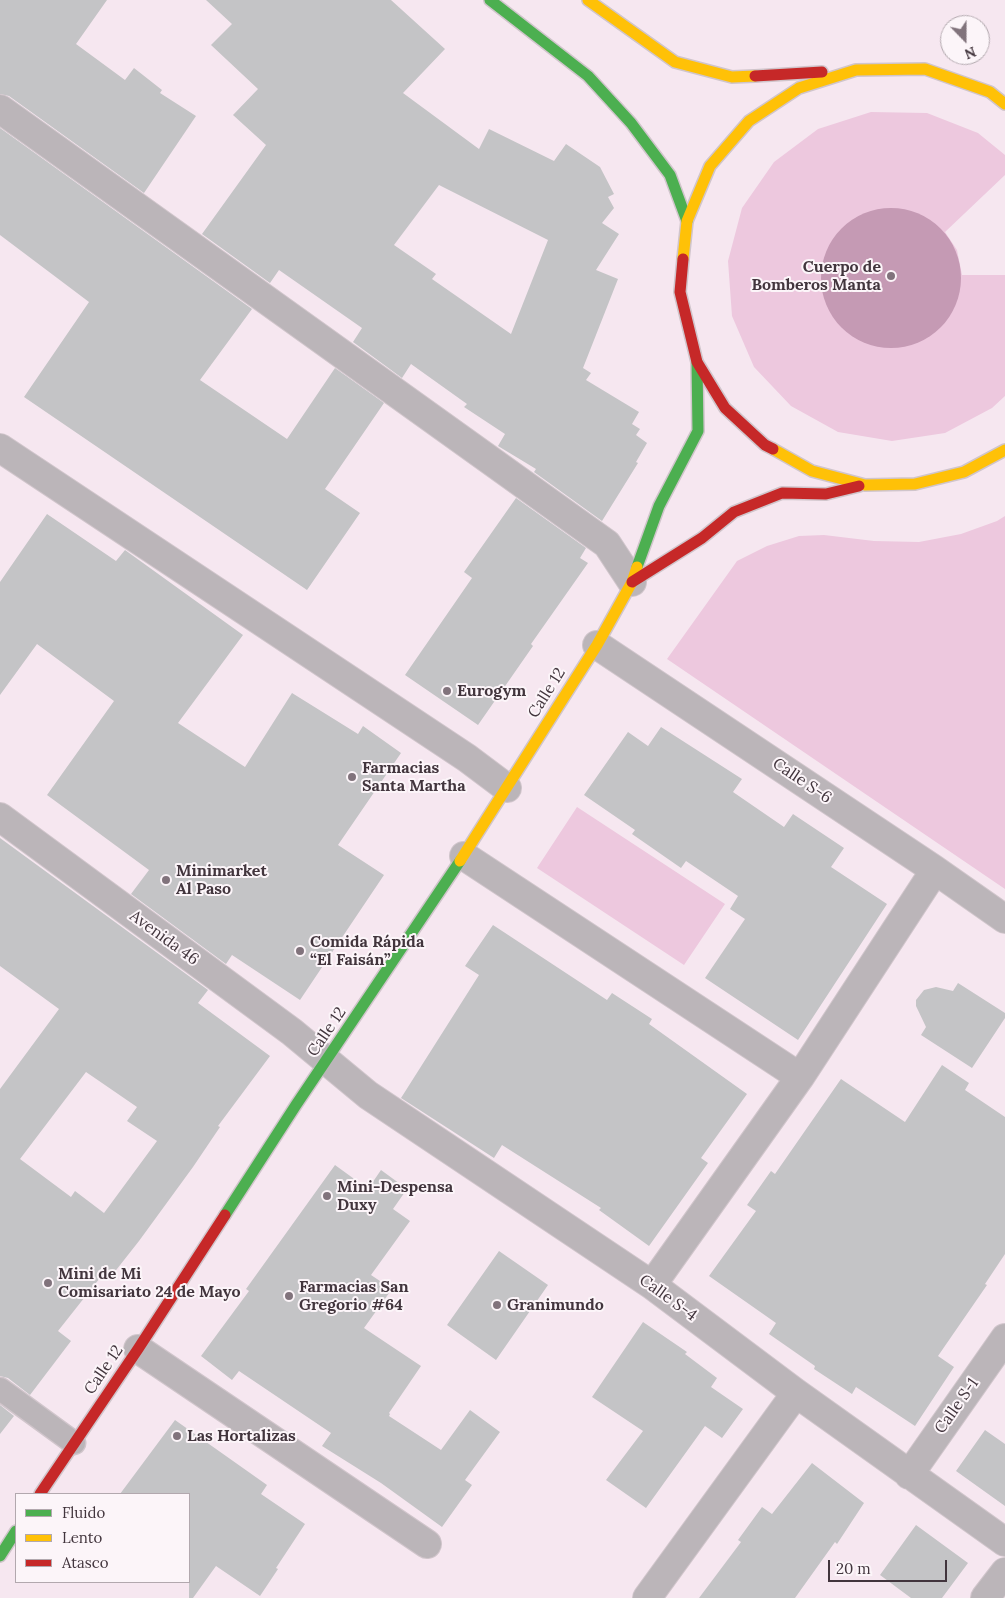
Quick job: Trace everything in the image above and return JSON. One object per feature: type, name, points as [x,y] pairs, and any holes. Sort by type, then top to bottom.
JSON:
[{"type":"main road","points":[[490,0],[588,76],[632,123],[670,175],[687,221]]},
{"type":"main road","points":[[588,0],[675,62],[732,77],[856,70],[926,69],[990,92],[1005,104]]},
{"type":"main road","points":[[856,70],[799,88],[749,121],[710,166],[687,221],[680,292],[697,362],[725,408],[764,445],[812,471],[865,484],[915,484],[964,472],[1005,450]]},
{"type":"main road","name":"Calle 12","points":[[41,1493],[464,856],[597,645],[632,582],[659,506],[698,431],[697,362]]},
{"type":"main road","name":"Calle 12","points":[[632,582],[702,538],[734,512],[782,493],[826,494],[865,484]]},
{"type":"main road","points":[[0,1556],[15,1533]]},
{"type":"street","points":[[0,108],[607,544],[632,582]]},
{"type":"street","points":[[0,448],[468,758],[507,788]]},
{"type":"street","name":"Calle S-6","points":[[597,645],[935,870],[1005,919]]},
{"type":"street","name":"Avenida 46","points":[[0,817],[292,1032],[326,1061]]},
{"type":"street","points":[[464,856],[800,1076]]},
{"type":"street","points":[[652,1285],[800,1076],[935,870]]},
{"type":"street","name":"Calle S-4","points":[[326,1061],[368,1095],[652,1285],[796,1393],[1005,1542]]},
{"type":"street","name":"Calle S-1","points":[[909,1475],[1005,1338]]},
{"type":"street","points":[[138,1349],[427,1544]]},
{"type":"street","points":[[647,1598],[796,1393]]},
{"type":"street","points":[[985,1598],[1005,1572]]},
{"type":"lane","points":[[0,1389],[74,1443]]},
{"type":"shaded area","points":[[871,112],[927,113],[978,133],[1005,155],[1005,175],[945,232],[957,250],[962,275],[1005,275],[1005,396],[992,408],[945,433],[892,441],[838,432],[791,406],[754,367],[732,316],[728,261],[742,208],[774,162],[818,129]]},
{"type":"shaded area","points":[[891,208],[905,209],[918,213],[941,228],[956,251],[960,264],[960,292],[956,305],[941,328],[918,343],[905,347],[891,348],[877,347],[864,343],[841,328],[826,305],[822,292],[821,278],[822,264],[826,251],[841,228],[864,213],[877,209]]},
{"type":"shaded area","points":[[1005,516],[1005,889],[667,659],[737,561],[767,546],[799,536],[824,535],[874,541],[919,542],[961,534],[997,521]]},
{"type":"shaded area","points":[[577,807],[725,904],[684,965],[537,868]]},
{"type":"building","points":[[0,0],[107,0],[76,44],[125,80],[134,68],[162,90],[160,93],[196,116],[144,193],[9,96],[0,94]]},
{"type":"building","points":[[206,0],[391,0],[445,49],[403,93],[479,149],[489,129],[554,161],[566,144],[600,167],[614,194],[608,197],[614,208],[602,223],[619,234],[596,270],[618,279],[583,368],[591,373],[586,380],[639,412],[632,424],[640,429],[636,435],[647,443],[636,462],[638,463],[602,521],[534,472],[536,469],[498,446],[505,434],[464,407],[467,404],[411,364],[402,378],[353,342],[362,328],[279,270],[270,283],[202,234],[266,145],[233,115],[258,89],[211,45],[232,24]],"holes":[[[439,185],[548,240],[511,334],[432,279],[436,274],[394,245]]]},
{"type":"building","points":[[0,128],[252,309],[200,380],[287,439],[335,368],[384,403],[325,489],[360,513],[307,590],[24,397],[89,302],[0,235]]},
{"type":"building","points":[[516,498],[586,548],[580,558],[588,563],[531,644],[533,646],[478,725],[405,675],[472,578],[464,572]]},
{"type":"building","points":[[47,514],[116,561],[125,550],[243,635],[178,723],[245,767],[292,693],[358,734],[363,726],[401,753],[338,845],[384,875],[300,1000],[232,955],[226,964],[131,894],[149,870],[47,795],[114,701],[37,644],[0,695],[0,582]]},
{"type":"building","points":[[661,727],[742,779],[733,792],[784,827],[793,814],[844,848],[831,867],[887,904],[798,1040],[705,978],[745,919],[730,909],[738,896],[686,861],[681,868],[632,834],[635,830],[584,795],[628,732],[648,746]]},
{"type":"building","points":[[0,838],[208,990],[198,1003],[270,1056],[218,1126],[220,1127],[193,1167],[139,1241],[113,1274],[107,1269],[58,1331],[71,1341],[30,1395],[8,1378],[0,1376],[0,1089],[59,1009],[0,966]],"holes":[[[86,1072],[137,1107],[127,1121],[157,1141],[104,1213],[75,1191],[71,1197],[20,1159]]]},
{"type":"building","points":[[493,925],[607,1000],[612,993],[652,1019],[649,1024],[747,1094],[701,1158],[708,1163],[649,1246],[599,1210],[601,1208],[502,1145],[494,1158],[401,1098],[479,975],[465,966]]},
{"type":"building","points":[[958,983],[1005,1013],[1005,1018],[972,1068],[921,1035],[926,1027],[916,1006],[916,1000],[924,990],[936,987],[953,991]]},
{"type":"building","points":[[942,1065],[969,1083],[965,1090],[1005,1117],[1005,1254],[985,1284],[987,1285],[938,1356],[954,1367],[915,1426],[856,1387],[852,1394],[814,1369],[815,1366],[769,1334],[776,1323],[709,1276],[756,1211],[747,1205],[771,1171],[775,1174],[841,1079],[905,1122]]},
{"type":"building","points":[[335,1165],[368,1189],[381,1170],[407,1189],[393,1209],[410,1221],[371,1275],[392,1289],[364,1328],[421,1366],[389,1413],[389,1416],[441,1450],[470,1410],[500,1432],[465,1480],[472,1485],[442,1527],[381,1483],[322,1446],[331,1433],[239,1371],[232,1380],[201,1356],[249,1291],[246,1289]]},
{"type":"building","name":"Granimundo","points":[[499,1251],[548,1285],[496,1360],[447,1325]]},
{"type":"building","points":[[643,1322],[687,1352],[685,1354],[717,1378],[711,1387],[743,1409],[722,1438],[705,1426],[646,1508],[606,1480],[643,1431],[592,1397]]},
{"type":"building","points":[[0,1405],[14,1416],[0,1434]]},
{"type":"building","points":[[175,1420],[267,1485],[261,1494],[305,1524],[260,1596],[216,1566],[193,1598],[189,1598],[190,1493],[121,1493]]},
{"type":"building","points":[[985,1430],[1005,1444],[1005,1506],[956,1471]]},
{"type":"building","points":[[812,1463],[864,1503],[837,1544],[835,1542],[795,1598],[699,1598],[741,1542],[738,1540],[762,1507],[772,1514]]},
{"type":"building","points":[[916,1525],[968,1563],[942,1598],[911,1598],[880,1575]]},
{"type":"traffic: fast","points":[[490,0],[588,76],[631,123],[670,175],[687,221]]},
{"type":"traffic: fast","points":[[637,567],[659,506],[698,431],[697,362]]},
{"type":"traffic: fast","points":[[225,1215],[296,1105],[460,861]]},
{"type":"traffic: fast","points":[[0,1556],[15,1533]]},
{"type":"traffic: slow","points":[[588,0],[675,62],[732,77],[755,76]]},
{"type":"traffic: slow","points":[[683,259],[687,221],[710,166],[749,121],[799,88],[856,70],[925,69],[990,92],[1005,104]]},
{"type":"traffic: slow","points":[[773,449],[812,471],[865,485],[915,484],[964,472],[1005,450]]},
{"type":"traffic: slow","points":[[460,861],[597,645],[632,582],[637,567]]},
{"type":"traffic: jam","points":[[755,76],[822,72]]},
{"type":"traffic: jam","points":[[683,259],[680,292],[697,362],[725,408],[765,445],[773,449]]},
{"type":"traffic: jam","points":[[632,582],[702,538],[734,512],[782,493],[826,494],[859,486]]},
{"type":"traffic: jam","points":[[41,1493],[138,1349],[225,1215]]},
{"type":"place","name":"Cuerpo de Bomberos Manta","points":[[891,276]]},
{"type":"place","name":"Eurogym","points":[[447,691]]},
{"type":"place","name":"Farmacias Santa Martha","points":[[352,777]]},
{"type":"place","name":"Minimarket Al Paso","points":[[166,880]]},
{"type":"place","name":"Comida Rápida “El Faisán”","points":[[300,951]]},
{"type":"place","name":"Mini-Despensa Duxy","points":[[327,1196]]},
{"type":"place","name":"Mini de Mi Comisariato 24 de Mayo","points":[[48,1283]]},
{"type":"place","name":"Farmacias San Gregorio #64","points":[[289,1296]]},
{"type":"place","name":"Granimundo","points":[[497,1305]]},
{"type":"place","name":"Las Hortalizas","points":[[177,1436]]}]
